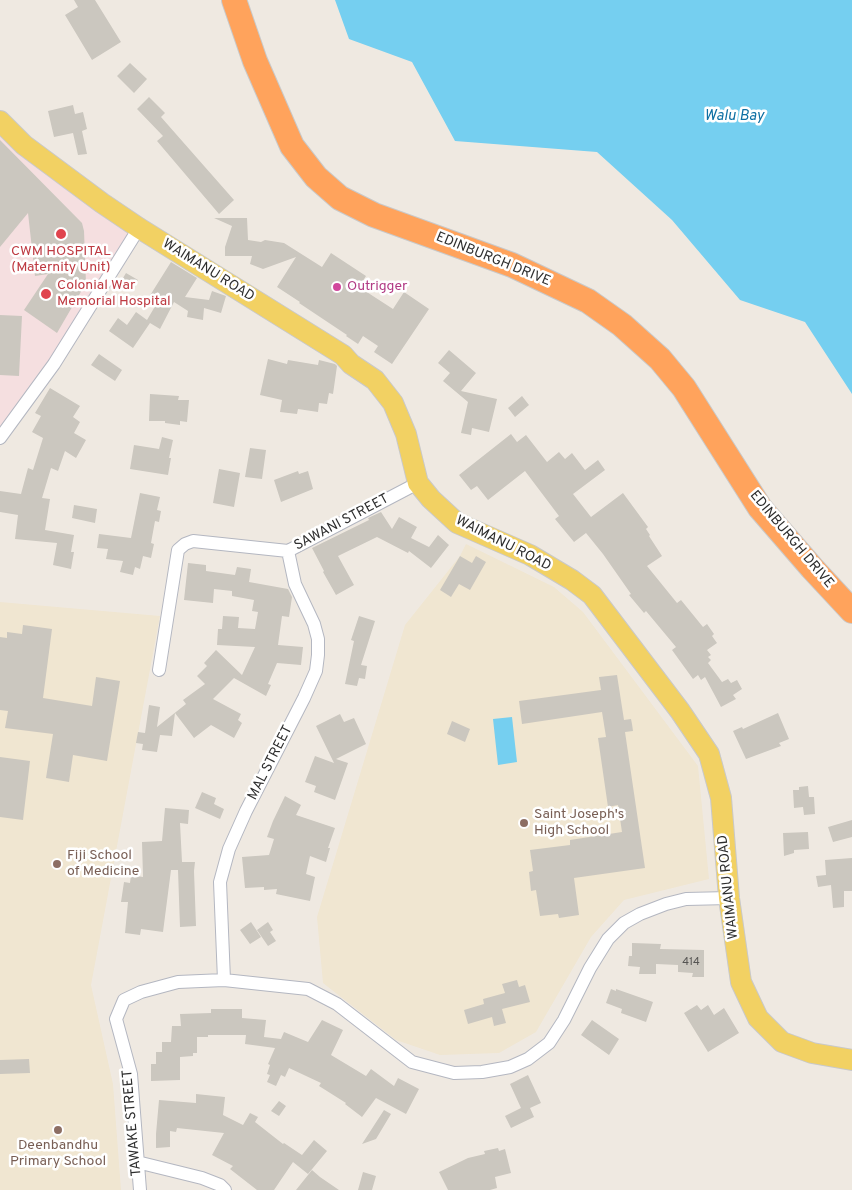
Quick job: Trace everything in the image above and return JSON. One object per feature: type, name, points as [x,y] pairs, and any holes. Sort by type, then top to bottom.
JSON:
[{"type":"highway","name":"EDINBURGH DRIVE","points":[[234,0],[254,61],[292,146],[316,177],[340,198],[357,207],[374,215],[512,265],[588,302],[622,325],[660,359],[684,388],[760,508],[852,611]]},
{"type":"main road","name":"WAIMANU ROAD","points":[[0,121],[24,145],[102,203],[343,355],[351,364],[375,380],[393,403],[406,434],[418,482],[431,499],[457,524],[530,555],[572,580],[592,595],[700,738],[709,754],[721,798],[729,898],[741,982],[758,1018],[782,1042],[812,1053],[852,1060]]},
{"type":"street","points":[[0,438],[54,364],[139,228]]},
{"type":"street","name":"SAWANI STREET","points":[[158,670],[178,550],[185,544],[193,540],[288,551],[418,482]]},
{"type":"street","name":"MAL STREET","points":[[224,980],[220,882],[229,849],[316,671],[318,639],[314,624],[296,584],[288,551]]},
{"type":"street","points":[[224,980],[308,989],[337,1004],[412,1062],[454,1073],[510,1068],[528,1059],[549,1043],[564,1020],[590,968],[608,939],[624,923],[640,914],[686,899],[729,898]]},
{"type":"street","name":"TAWAKE STREET","points":[[140,1190],[131,1074],[116,1019],[124,1000],[141,992],[178,982],[224,980]]},
{"type":"street","points":[[137,1162],[202,1178],[225,1190]]},
{"type":"shaded area","name":"Colonial War Memorial Hospital","points":[[0,128],[135,225],[48,362],[0,429]]},
{"type":"shaded area","name":"Saint Joseph's High School","points":[[466,544],[554,587],[583,612],[698,766],[709,879],[624,900],[591,937],[536,1032],[499,1053],[440,1055],[396,1040],[323,983],[317,917],[405,625],[460,556]]},
{"type":"shaded area","name":"Fiji School of Medicine","points":[[0,602],[160,616],[91,985],[113,1084],[121,1190],[0,1190]]},
{"type":"water","name":"Walu Bay","points":[[335,0],[852,0],[852,394],[805,322],[740,300],[672,220],[597,152],[455,141],[412,62],[349,39]]},
{"type":"water","points":[[512,717],[517,762],[498,765],[493,719]]},
{"type":"building","points":[[74,0],[95,0],[121,42],[92,60],[65,15],[78,7]]},
{"type":"building","points":[[130,63],[147,79],[134,93],[117,76]]},
{"type":"building","points":[[149,97],[165,113],[161,117],[234,200],[219,214],[157,141],[163,136],[137,109]]},
{"type":"building","points":[[73,105],[75,114],[83,112],[87,129],[82,131],[87,154],[78,155],[73,133],[54,137],[48,111]]},
{"type":"building","name":"CWM HOSPITAL (Maternity Unit)","points":[[0,140],[82,223],[86,283],[57,333],[24,310],[48,274],[35,276],[28,213],[0,247]]},
{"type":"building","points":[[214,218],[247,218],[248,240],[284,243],[322,267],[331,253],[366,276],[359,287],[393,309],[404,292],[429,309],[392,364],[374,352],[378,346],[363,336],[358,344],[277,287],[296,257],[263,269],[250,264],[252,256],[225,256],[225,247],[232,226]]},
{"type":"building","points":[[171,262],[197,278],[185,297],[209,300],[212,291],[226,296],[221,313],[204,308],[203,320],[187,317],[188,311],[174,302],[160,329],[150,323],[133,348],[109,331],[118,318],[127,325],[136,312],[147,320],[157,303],[149,297]]},
{"type":"building","points":[[126,273],[138,280],[131,290],[120,283]]},
{"type":"building","points":[[0,315],[22,316],[19,376],[0,375]]},
{"type":"building","points":[[449,350],[476,373],[461,391],[497,399],[489,432],[472,428],[471,435],[461,433],[468,402],[443,381],[450,373],[438,363]]},
{"type":"building","points":[[99,354],[122,370],[115,381],[91,365]]},
{"type":"building","points":[[268,359],[287,364],[288,360],[318,365],[319,360],[335,364],[337,366],[333,394],[329,393],[327,404],[319,403],[318,412],[298,409],[297,414],[280,412],[282,400],[260,395]]},
{"type":"building","points":[[50,388],[80,406],[73,417],[80,422],[74,433],[86,440],[76,458],[65,451],[58,471],[51,468],[42,498],[50,499],[45,530],[74,535],[71,569],[53,565],[57,543],[15,539],[18,515],[0,512],[0,491],[21,494],[28,468],[33,470],[43,438],[32,432],[41,416],[35,413]]},
{"type":"building","points":[[150,394],[179,396],[178,400],[189,400],[187,422],[180,421],[180,425],[165,423],[165,421],[149,421]]},
{"type":"building","points":[[522,396],[529,405],[515,417],[508,408]]},
{"type":"building","points":[[511,434],[517,442],[526,435],[547,462],[559,452],[565,459],[572,453],[585,470],[598,460],[605,470],[573,494],[591,517],[623,493],[648,527],[646,529],[649,536],[662,556],[647,566],[677,603],[681,600],[703,627],[707,624],[714,634],[712,636],[717,643],[707,650],[711,655],[708,657],[711,660],[708,663],[722,682],[728,679],[731,683],[737,680],[742,689],[733,695],[736,699],[721,707],[705,677],[701,680],[698,675],[693,679],[672,650],[676,647],[646,611],[644,613],[629,595],[631,594],[603,554],[586,533],[574,542],[555,519],[559,516],[525,471],[488,500],[477,486],[471,490],[459,475]]},
{"type":"building","points":[[162,437],[173,440],[168,475],[130,469],[134,445],[159,449]]},
{"type":"building","points":[[250,448],[266,450],[262,479],[245,477]]},
{"type":"building","points":[[219,469],[240,473],[234,507],[213,503]]},
{"type":"building","points":[[298,471],[299,474],[308,471],[313,489],[281,502],[274,480]]},
{"type":"building","points":[[140,493],[160,497],[157,510],[161,511],[159,522],[155,521],[151,543],[154,544],[151,558],[143,556],[140,569],[135,567],[133,575],[120,572],[123,561],[106,559],[108,549],[97,548],[99,534],[131,538]]},
{"type":"building","points":[[74,505],[97,509],[95,523],[72,518]]},
{"type":"building","points":[[381,512],[392,529],[399,517],[417,527],[411,538],[429,547],[438,535],[449,545],[431,568],[409,551],[408,553],[377,537],[338,556],[354,585],[336,595],[312,548],[369,520],[368,518]]},
{"type":"building","points":[[460,556],[472,563],[476,556],[486,562],[470,590],[459,584],[451,597],[440,590]]},
{"type":"building","points":[[188,563],[206,565],[206,571],[235,575],[237,567],[251,569],[249,582],[288,589],[292,597],[289,617],[282,616],[278,645],[303,647],[301,665],[277,663],[268,684],[271,685],[266,696],[234,678],[213,699],[241,714],[238,720],[242,723],[234,738],[211,725],[194,738],[175,713],[172,736],[160,735],[157,752],[142,750],[143,744],[136,743],[138,732],[145,733],[149,705],[160,707],[157,727],[186,704],[183,700],[205,684],[197,676],[207,666],[204,663],[216,650],[242,675],[255,647],[217,645],[218,629],[222,629],[223,616],[239,617],[238,628],[255,629],[258,612],[252,611],[254,600],[232,596],[232,591],[214,589],[213,603],[184,600]]},
{"type":"building","points":[[359,616],[375,621],[361,665],[367,666],[365,679],[359,678],[357,686],[345,684],[354,641],[351,640]]},
{"type":"building","points":[[23,625],[52,629],[43,698],[92,706],[96,677],[120,681],[107,761],[73,755],[69,782],[46,778],[53,734],[5,728],[8,711],[0,710],[0,637],[7,638],[7,632],[22,634]]},
{"type":"building","points":[[617,675],[624,720],[631,719],[632,724],[633,731],[625,732],[645,868],[574,878],[579,915],[559,918],[558,914],[540,916],[536,890],[531,891],[529,872],[533,871],[530,850],[570,845],[570,840],[622,832],[618,805],[608,807],[598,738],[606,737],[602,712],[522,724],[519,701],[601,690],[599,677]]},
{"type":"building","points":[[778,713],[789,739],[779,743],[781,746],[746,759],[733,731],[742,727],[743,729]]},
{"type":"building","points":[[340,714],[344,722],[354,718],[366,744],[336,759],[348,763],[335,800],[314,792],[316,786],[305,782],[315,756],[334,763],[316,726]]},
{"type":"building","points":[[452,721],[470,729],[465,742],[447,734]]},
{"type":"building","points":[[0,757],[30,761],[23,820],[0,817]]},
{"type":"building","points":[[808,786],[809,797],[814,797],[815,814],[804,815],[803,807],[794,808],[793,790],[799,790],[799,787]]},
{"type":"building","points":[[202,792],[216,798],[214,804],[224,809],[220,819],[195,808]]},
{"type":"building","points":[[285,796],[301,805],[296,815],[335,828],[328,848],[330,848],[326,862],[310,856],[306,874],[315,877],[310,901],[276,894],[277,889],[264,890],[264,887],[245,888],[242,857],[269,855],[274,839],[267,837]]},
{"type":"building","points":[[165,808],[189,810],[188,824],[180,823],[182,862],[195,862],[196,926],[180,927],[178,870],[171,870],[163,932],[141,929],[140,935],[125,933],[128,902],[121,902],[124,882],[130,883],[131,875],[143,877],[142,842],[162,841]]},
{"type":"building","points":[[852,820],[852,837],[833,842],[828,827]]},
{"type":"building","points":[[808,832],[809,849],[794,850],[794,853],[784,856],[783,833]]},
{"type":"building","points":[[852,858],[852,891],[844,891],[844,907],[833,908],[831,885],[818,887],[816,876],[826,875],[825,860]]},
{"type":"building","points":[[251,922],[261,937],[250,944],[240,930]]},
{"type":"building","points":[[268,922],[273,930],[270,932],[276,941],[268,946],[257,930]]},
{"type":"building","points":[[632,943],[661,944],[660,949],[704,950],[704,977],[692,977],[693,973],[678,972],[678,965],[656,964],[656,974],[639,974],[640,967],[628,966],[629,956],[632,956]]},
{"type":"building","points":[[517,980],[519,987],[525,985],[530,1002],[502,1009],[506,1023],[494,1026],[492,1017],[468,1024],[464,1010],[484,1004],[483,999],[505,993],[502,984]]},
{"type":"building","points":[[611,989],[653,1002],[646,1022],[621,1013],[622,1009],[606,1003]]},
{"type":"building","points":[[697,1005],[701,1010],[708,1005],[714,1015],[724,1008],[739,1033],[708,1052],[684,1013]]},
{"type":"building","points":[[211,1009],[242,1009],[242,1018],[266,1020],[264,1037],[281,1039],[284,1032],[308,1042],[322,1020],[343,1030],[331,1055],[366,1076],[371,1069],[394,1086],[398,1078],[419,1089],[406,1114],[376,1098],[362,1117],[346,1103],[319,1086],[321,1083],[289,1068],[285,1077],[281,1075],[276,1086],[267,1082],[270,1075],[267,1074],[270,1065],[268,1064],[275,1048],[245,1044],[246,1035],[208,1035],[208,1037],[197,1037],[197,1053],[193,1053],[193,1056],[180,1057],[180,1080],[151,1081],[151,1064],[156,1064],[156,1052],[162,1052],[162,1042],[171,1042],[172,1026],[181,1026],[180,1014],[211,1013]]},
{"type":"building","points":[[592,1020],[619,1039],[609,1055],[581,1035]]},
{"type":"building","points":[[29,1059],[30,1073],[0,1074],[0,1060]]},
{"type":"building","points":[[528,1075],[541,1103],[530,1108],[534,1117],[511,1128],[505,1116],[521,1108],[510,1084]]},
{"type":"building","points":[[196,1094],[225,1097],[223,1115],[243,1125],[250,1113],[258,1117],[255,1122],[283,1144],[302,1155],[314,1140],[327,1151],[308,1174],[293,1162],[274,1190],[257,1190],[230,1169],[233,1166],[212,1155],[224,1133],[177,1128],[176,1132],[170,1131],[170,1147],[156,1148],[159,1100],[196,1103]]},
{"type":"building","points":[[279,1101],[286,1106],[279,1116],[271,1111]]},
{"type":"building","points":[[384,1110],[391,1114],[376,1139],[362,1144]]},
{"type":"building","points":[[498,1148],[499,1151],[505,1149],[511,1173],[495,1177],[497,1188],[490,1190],[448,1190],[439,1172],[468,1158],[485,1154],[484,1151]]},
{"type":"building","points":[[312,1170],[320,1177],[339,1190],[296,1190]]},
{"type":"building","points":[[363,1172],[376,1176],[372,1190],[358,1190]]},
{"type":"place","name":"CWM HOSPITAL (Maternity Unit)","points":[[61,234]]},
{"type":"place","name":"Outrigger","points":[[337,287]]},
{"type":"place","name":"Colonial War Memorial Hospital","points":[[46,294]]},
{"type":"place","name":"Saint Joseph's High School","points":[[524,823]]},
{"type":"place","name":"Fiji School of Medicine","points":[[57,864]]},
{"type":"place","name":"Deenbandhu Primary School","points":[[58,1130]]}]
